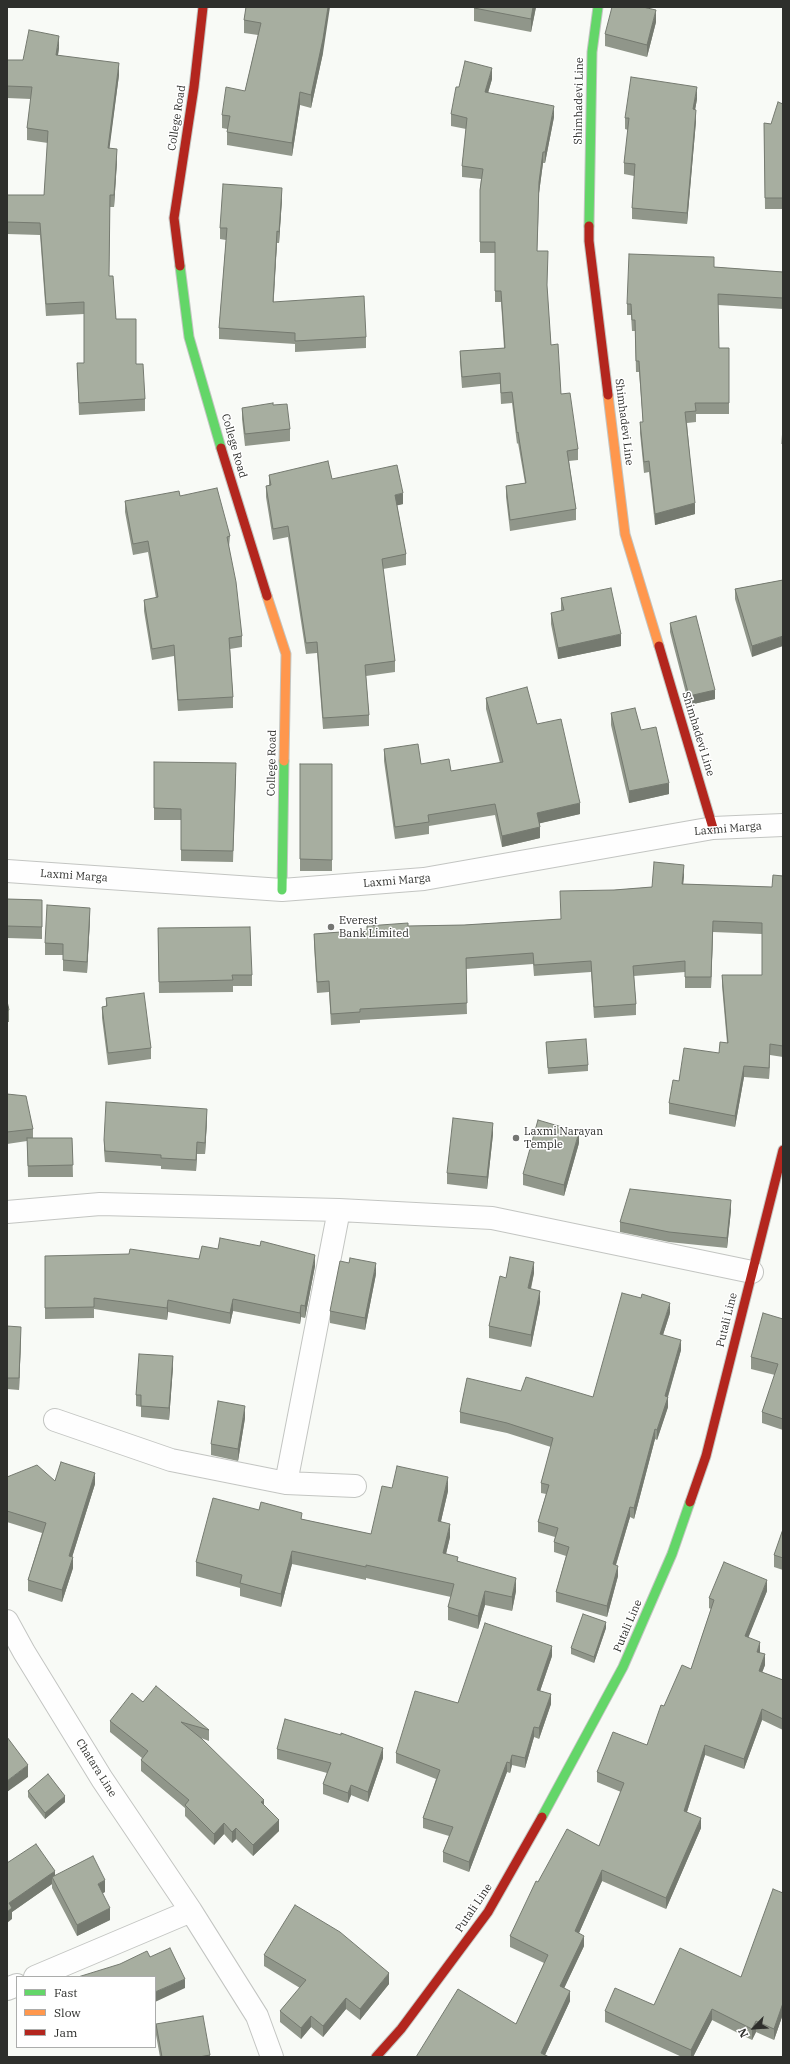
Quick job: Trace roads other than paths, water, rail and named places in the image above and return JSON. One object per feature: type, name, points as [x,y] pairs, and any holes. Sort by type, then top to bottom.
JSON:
[{"type":"street","name":"College Road","points":[[203,7],[194,87],[174,218],[189,337],[248,540],[286,654],[282,890]]},
{"type":"street","name":"Shimhadevi Line","points":[[598,7],[592,52],[589,241],[626,534],[713,828]]},
{"type":"street","name":"Laxmi Marga","points":[[7,871],[282,890],[424,879],[713,828],[783,825]]},
{"type":"street","name":"Putali Line","points":[[376,2057],[401,2029],[488,1912],[558,1790],[623,1668],[672,1554],[706,1456],[783,1150]]},
{"type":"street","points":[[7,1212],[100,1204],[339,1210],[492,1218],[752,1272]]},
{"type":"street","points":[[286,1483],[339,1210]]},
{"type":"street","points":[[55,1420],[170,1460],[286,1483],[355,1486]]},
{"type":"street","name":"Chatara Line","points":[[7,1621],[24,1652],[102,1779],[191,1911],[257,2016],[272,2057]]},
{"type":"street","points":[[37,1976],[191,1911]]},
{"type":"place","name":"Everest Bank Limited","points":[[331,927]]},
{"type":"place","name":"Laxmi Narayan Temple","points":[[516,1138]]}]
